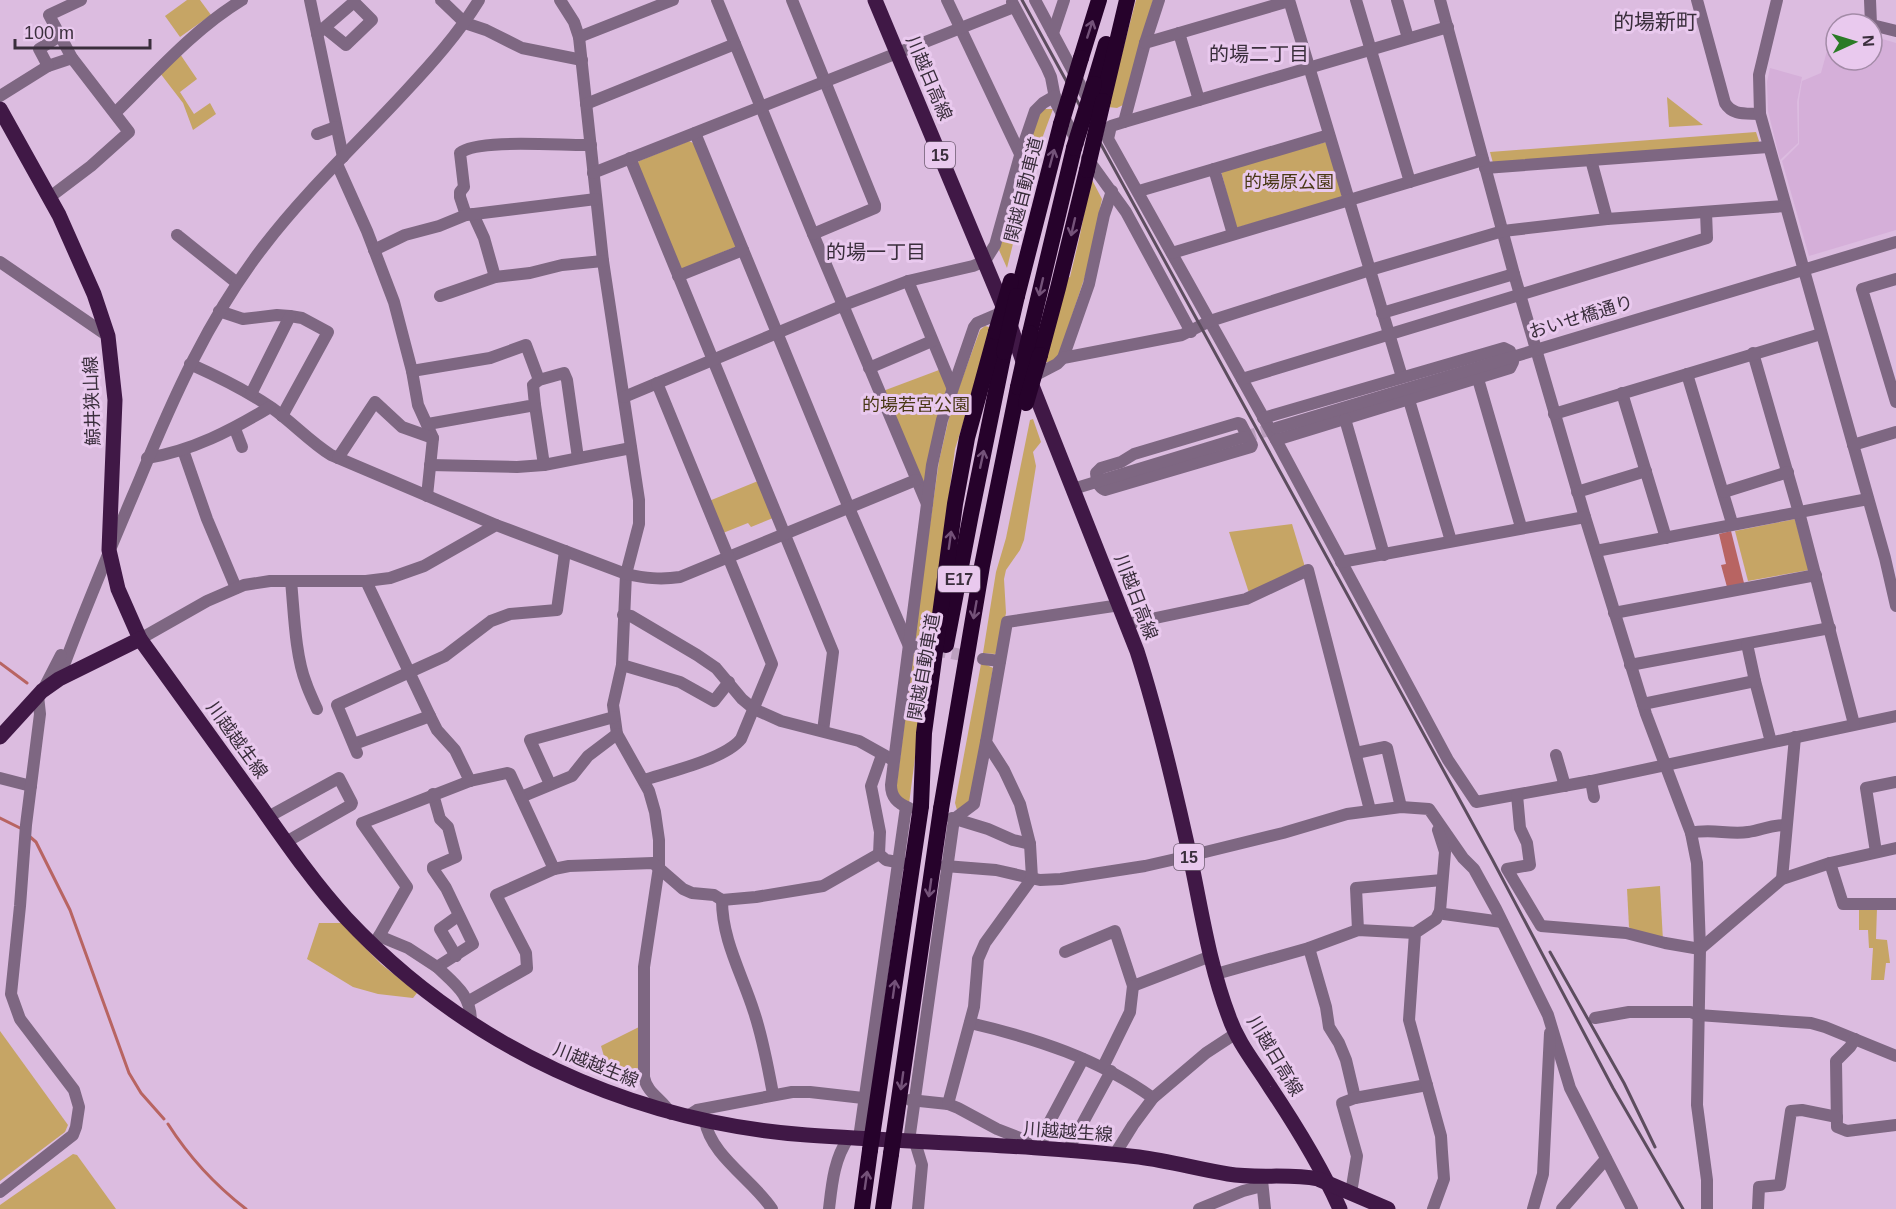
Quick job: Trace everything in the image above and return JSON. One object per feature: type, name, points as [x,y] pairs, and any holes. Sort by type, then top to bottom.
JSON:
[{"type":"highway","name":"関越自動車道","points":[[862,1209],[859,1142],[912,807],[1004,352],[1014,289],[1080,58],[1099,0]]},
{"type":"highway","name":"E17","points":[[883,1209],[949,816],[982,566],[1024,383],[1030,333],[1074,148],[1120,0]]},
{"type":"highway","points":[[982,566],[1005,501],[1026,403],[1061,278],[1127,0]]},
{"type":"highway","points":[[912,807],[955,504],[967,438],[996,332],[1014,289]]},
{"type":"main road","name":"川越日高線","points":[[875,0],[1005,311],[1024,383],[1073,489],[1127,624],[1159,724],[1211,956],[1235,1034],[1281,1103],[1329,1184],[1340,1209]]},
{"type":"main road","name":"鯨井狭山線","points":[[0,109],[50,197],[94,294],[108,336],[115,400],[109,550],[118,589],[140,639]]},
{"type":"main road","points":[[0,737],[40,694],[59,679],[140,639]]},
{"type":"main road","name":"川越越生線","points":[[140,639],[326,895],[376,940],[414,980],[471,1022],[519,1052],[559,1073],[619,1096],[705,1121],[859,1142],[912,1141],[1115,1154],[1262,1182],[1305,1176],[1389,1209]]},
{"type":"street","points":[[50,197],[91,166],[129,132],[72,58],[49,15],[81,0]]},
{"type":"street","points":[[115,113],[181,47],[221,13],[242,0]]},
{"type":"street","points":[[310,0],[321,31],[340,160],[397,310],[418,405],[433,438],[427,496]]},
{"type":"street","points":[[441,0],[465,22],[522,48],[582,60]]},
{"type":"street","points":[[0,1192],[73,1135],[78,1107],[74,1090],[20,1019],[11,994],[40,694],[84,608],[147,458],[190,364],[219,311],[279,227],[429,67],[465,22],[479,0]]},
{"type":"street","points":[[560,0],[574,22],[579,37],[603,261],[639,500],[639,524],[626,574],[622,665],[615,692],[614,717],[617,734],[644,780],[653,803],[658,826],[659,867],[644,967],[644,1077],[648,1089],[678,1115],[773,1095],[810,1092],[865,1095]]},
{"type":"street","points":[[579,37],[673,0]]},
{"type":"street","points":[[717,0],[927,504]]},
{"type":"street","points":[[792,0],[875,205],[875,208],[813,234]]},
{"type":"street","points":[[947,0],[1020,154]]},
{"type":"street","points":[[1035,0],[1108,139],[1139,191],[1263,418],[1276,434],[1341,562],[1448,759],[1476,802],[1591,781],[1896,716]]},
{"type":"street","points":[[1053,33],[1064,0]]},
{"type":"street","points":[[1124,122],[1159,0]]},
{"type":"street","points":[[1356,0],[1410,182]]},
{"type":"street","points":[[1397,0],[1408,38]]},
{"type":"street","points":[[1440,0],[1514,274],[1577,492],[1630,665],[1691,834],[1697,863],[1700,949],[1697,1105],[1707,1180],[1707,1209]]},
{"type":"street","points":[[1697,0],[1725,103],[1729,110],[1737,113],[1760,114]]},
{"type":"street","points":[[1777,0],[1760,75],[1760,114],[1896,606]]},
{"type":"street","points":[[355,1],[371,22],[346,45],[321,31],[355,1]]},
{"type":"street","points":[[1145,43],[1289,1],[1402,377]]},
{"type":"street","points":[[593,173],[898,53],[1012,4],[1047,68],[1056,103],[1078,143],[1126,212],[1191,332]]},
{"type":"street","points":[[1108,139],[1111,126],[1448,27]]},
{"type":"street","points":[[1179,33],[1199,100]]},
{"type":"street","points":[[48,66],[39,49],[60,36]]},
{"type":"street","points":[[586,104],[735,44]]},
{"type":"street","points":[[0,96],[48,66],[72,58]]},
{"type":"street","points":[[624,397],[844,305],[908,281],[985,261],[995,245],[1020,154],[1035,111],[1055,96]]},
{"type":"street","points":[[317,134],[336,127]]},
{"type":"street","points":[[695,133],[849,508],[909,645]]},
{"type":"street","points":[[1139,191],[1329,135]]},
{"type":"street","points":[[495,277],[484,238],[460,197],[460,192],[464,187],[460,153],[482,146],[530,143],[591,145]]},
{"type":"street","points":[[1172,253],[1410,182],[1484,164],[1591,160],[1768,147]]},
{"type":"street","points":[[630,158],[833,652],[823,731]]},
{"type":"street","points":[[1591,160],[1607,219]]},
{"type":"street","points":[[1214,169],[1233,234]]},
{"type":"street","points":[[1024,383],[1057,364],[1063,358],[1089,284],[1104,215],[1112,191]]},
{"type":"street","points":[[374,250],[405,235],[470,215],[596,199]]},
{"type":"street","points":[[1063,358],[1182,335],[1210,321],[1503,231],[1607,219],[1785,206]]},
{"type":"street","points":[[1242,379],[1707,238],[1706,212]]},
{"type":"street","points":[[177,235],[237,283]]},
{"type":"street","name":"おいせ橋通り","points":[[1276,434],[1512,356],[1896,242]]},
{"type":"street","points":[[678,276],[743,250]]},
{"type":"street","points":[[440,296],[495,277],[530,273],[562,265],[603,261]]},
{"type":"street","points":[[0,262],[108,336]]},
{"type":"street","points":[[1382,313],[1514,274]]},
{"type":"street","points":[[1896,279],[1862,289],[1896,402]]},
{"type":"street","points":[[908,281],[952,387]]},
{"type":"street","points":[[219,311],[243,319],[277,315],[302,318],[328,332],[282,416]]},
{"type":"street","points":[[829,1209],[835,1164],[843,1146],[859,1142],[900,862],[912,807],[897,802],[891,792],[887,757],[909,645],[927,504],[940,428],[974,327],[977,323],[1005,311]]},
{"type":"street","points":[[251,394],[290,316]]},
{"type":"street","points":[[1554,414],[1821,334]]},
{"type":"street","points":[[869,368],[932,341]]},
{"type":"street","points":[[412,371],[490,358],[526,345],[539,380]]},
{"type":"street","points":[[1263,418],[1504,348],[1510,351],[1512,356],[1513,362],[1510,368],[1478,379],[1344,419],[1276,434]]},
{"type":"street","points":[[1753,353],[1799,511],[1854,724]]},
{"type":"street","points":[[190,364],[251,394],[282,416],[311,443],[338,458],[496,525],[626,574],[648,579],[664,580],[680,577],[916,480]]},
{"type":"street","points":[[544,465],[533,385],[539,380],[564,373],[567,380],[578,458]]},
{"type":"street","points":[[1687,374],[1732,523]]},
{"type":"street","points":[[1478,379],[1521,527]]},
{"type":"street","points":[[644,780],[717,756],[737,744],[772,663],[657,383]]},
{"type":"street","points":[[1622,393],[1666,538]]},
{"type":"street","points":[[1409,400],[1451,541]]},
{"type":"street","points":[[338,458],[375,402],[402,427],[433,438]]},
{"type":"street","points":[[428,424],[535,405]]},
{"type":"street","points":[[147,458],[183,450],[235,429],[270,407]]},
{"type":"street","points":[[1344,419],[1384,555]]},
{"type":"street","points":[[1073,489],[1247,442],[1252,445],[1241,424],[1238,423],[1134,454],[1121,462],[1101,468],[1096,473],[1096,481]]},
{"type":"street","points":[[235,429],[242,447]]},
{"type":"street","points":[[1852,445],[1896,432]]},
{"type":"street","points":[[430,465],[517,467],[544,465],[631,448]]},
{"type":"street","points":[[183,450],[207,519],[236,588]]},
{"type":"street","points":[[1577,492],[1646,471]]},
{"type":"street","points":[[1724,492],[1788,472]]},
{"type":"street","points":[[112,492],[131,498]]},
{"type":"street","points":[[1596,551],[1732,523],[1868,499]]},
{"type":"street","points":[[1341,562],[1585,517]]},
{"type":"street","points":[[140,639],[207,601],[236,588],[258,582],[366,581],[390,578],[414,571],[496,525]]},
{"type":"street","points":[[430,716],[356,748],[337,705],[445,656],[486,624],[501,617],[510,614],[557,610],[565,551]]},
{"type":"street","points":[[1127,624],[1246,599],[1308,570],[1370,810]]},
{"type":"street","points":[[1614,614],[1816,575]]},
{"type":"street","points":[[291,581],[301,665],[317,709]]},
{"type":"street","points":[[366,581],[437,730],[455,750],[470,781]]},
{"type":"street","points":[[949,816],[974,804],[1007,622],[1120,605]]},
{"type":"street","points":[[59,679],[84,608]]},
{"type":"street","points":[[623,615],[631,616],[698,655],[716,668],[742,699],[754,709],[782,721],[859,741],[887,757]]},
{"type":"street","points":[[1630,665],[1830,628]]},
{"type":"street","points":[[1747,644],[1771,742]]},
{"type":"street","points":[[909,645],[927,649]]},
{"type":"street","points":[[983,659],[1000,661]]},
{"type":"street","points":[[622,665],[680,682],[714,701],[729,682]]},
{"type":"street","points":[[1643,704],[1755,681]]},
{"type":"street","points":[[550,784],[530,740],[614,717]]},
{"type":"street","points":[[521,797],[572,776],[588,756],[617,734]]},
{"type":"street","points":[[1782,879],[1795,738]]},
{"type":"street","points":[[948,1104],[974,1006],[976,970],[980,953],[1032,879],[1030,844],[1020,804],[1004,770],[986,742]]},
{"type":"street","points":[[1356,753],[1387,748],[1401,807]]},
{"type":"street","points":[[1556,755],[1565,786]]},
{"type":"street","points":[[879,854],[880,832],[871,786],[887,757]]},
{"type":"street","points":[[471,1022],[469,1001],[456,984],[437,967],[408,948],[376,940],[407,887],[362,823],[470,781],[507,773],[510,774],[554,869]]},
{"type":"street","points":[[0,778],[30,786]]},
{"type":"street","points":[[268,817],[339,778],[351,805],[286,842]]},
{"type":"street","points":[[1591,781],[1594,797]]},
{"type":"street","points":[[1876,852],[1866,788],[1896,782]]},
{"type":"street","points":[[433,794],[440,819],[448,827],[456,857],[433,869],[446,888],[473,944],[437,967]]},
{"type":"street","points":[[1517,795],[1520,828],[1527,843],[1530,865],[1507,869],[1541,926],[1626,933],[1700,949]]},
{"type":"street","points":[[947,866],[996,870],[1032,879],[1061,879],[1189,856],[1283,833],[1347,814],[1401,807],[1429,809],[1463,858],[1474,869],[1502,922],[1548,1015],[1570,1088],[1632,1209]]},
{"type":"street","points":[[949,816],[1030,844]]},
{"type":"street","points":[[918,1209],[922,1165],[912,1141],[911,1100],[947,866],[949,816]]},
{"type":"street","points":[[1216,974],[1309,948],[1358,930],[1415,933],[1436,919],[1440,911],[1444,852],[1438,822]]},
{"type":"street","points":[[1691,834],[1701,831],[1748,832],[1772,825],[1786,825]]},
{"type":"street","points":[[1700,949],[1782,879],[1830,863],[1896,848]]},
{"type":"street","points":[[879,854],[886,860],[900,862]]},
{"type":"street","points":[[469,1001],[527,968],[526,953],[496,895],[554,869],[569,866],[653,863],[683,889],[692,893],[714,895],[722,900],[823,886],[879,854]]},
{"type":"street","points":[[1830,863],[1843,904],[1896,904]]},
{"type":"street","points":[[1358,930],[1356,888],[1442,880]]},
{"type":"street","points":[[722,900],[726,937],[754,1010],[773,1095]]},
{"type":"street","points":[[1440,911],[1444,914],[1502,922]]},
{"type":"street","points":[[456,956],[440,929],[458,916]]},
{"type":"street","points":[[1065,952],[1114,931],[1133,986],[1130,1012],[1107,1069],[1068,1150]]},
{"type":"street","points":[[1415,933],[1409,1020],[1441,1136],[1444,1179],[1433,1209]]},
{"type":"street","points":[[1309,948],[1326,1007],[1329,1027],[1346,1060],[1354,1098]]},
{"type":"street","points":[[1133,986],[1211,956]]},
{"type":"street","points":[[1594,1018],[1651,1011],[1690,1012],[1698,1015],[1811,1023],[1896,1056]]},
{"type":"street","points":[[970,1023],[1010,1032],[1083,1059],[1107,1069],[1153,1098]]},
{"type":"street","points":[[1533,1209],[1543,1174],[1548,1042],[1551,1026]]},
{"type":"street","points":[[1115,1154],[1153,1098],[1206,1053],[1235,1034]]},
{"type":"street","points":[[1855,1039],[1836,1061],[1837,1127],[1847,1131],[1896,1125]]},
{"type":"street","points":[[911,1100],[948,1104],[1025,1140],[1035,1148],[1083,1059]]},
{"type":"street","points":[[1351,1193],[1357,1156],[1342,1103],[1354,1098],[1428,1085]]},
{"type":"street","points":[[1758,1209],[1759,1187],[1780,1185],[1791,1111],[1802,1110],[1838,1117]]},
{"type":"street","points":[[705,1121],[707,1133],[715,1146],[772,1209]]},
{"type":"street","points":[[1562,1209],[1606,1159]]},
{"type":"street","points":[[1199,1209],[1262,1182],[1265,1209]]},
{"type":"shaded area","points":[[1884,40],[1896,43],[1896,230],[1809,256],[1782,161],[1799,144],[1799,100],[1802,81],[1821,73],[1824,62],[1824,72],[1884,72]]},
{"type":"shaded area","points":[[1770,68],[1802,77],[1797,102],[1798,143],[1780,160],[1768,111],[1767,82]]},
{"type":"shaded area","points":[[1731,531],[1744,583],[1727,587],[1721,565],[1726,564],[1719,534]]},
{"type":"green space","points":[[187,0],[200,0],[211,15],[180,37],[165,16]]},
{"type":"green space","points":[[1136,0],[1153,0],[1123,105],[1117,108],[1108,107]]},
{"type":"green space","points":[[180,54],[197,79],[180,92],[194,114],[210,103],[216,114],[193,130],[183,103],[160,73]]},
{"type":"green space","points":[[1667,97],[1703,125],[1669,127]]},
{"type":"green space","points":[[1044,109],[1053,109],[1033,163],[1007,268],[999,250],[1037,115]]},
{"type":"green space","points":[[1756,132],[1759,141],[1757,144],[1493,163],[1490,152]]},
{"type":"green space","points":[[689,141],[695,144],[737,246],[680,270],[637,164],[639,161]]},
{"type":"green space","name":"的場原公園","points":[[1326,142],[1342,195],[1340,198],[1236,228],[1221,171]]},
{"type":"green space","points":[[1091,178],[1102,199],[1087,270],[1058,358],[1051,362],[1042,362],[1067,278],[1070,277]]},
{"type":"green space","points":[[985,326],[993,328],[955,449],[909,804],[896,790],[913,656],[921,643],[915,637],[915,629],[939,461],[951,409],[980,330]]},
{"type":"green space","name":"的場若宮公園","points":[[939,370],[947,388],[925,481],[920,481],[883,391]]},
{"type":"green space","points":[[1033,419],[1041,442],[1033,452],[1036,466],[1024,540],[1006,570],[1004,579],[1006,613],[998,652],[983,653],[996,572],[1006,538],[1030,420]]},
{"type":"green space","points":[[758,481],[773,518],[751,527],[748,523],[723,533],[709,501]]},
{"type":"green space","points":[[1795,519],[1809,570],[1748,581],[1735,531]]},
{"type":"green space","points":[[1292,524],[1305,567],[1250,596],[1229,532]]},
{"type":"green space","points":[[981,664],[993,668],[971,805],[957,810],[955,803]]},
{"type":"green space","points":[[1660,886],[1663,941],[1633,931],[1629,927],[1627,889]]},
{"type":"green space","points":[[1877,908],[1876,939],[1887,940],[1890,963],[1886,963],[1884,980],[1871,980],[1873,948],[1869,948],[1868,930],[1859,930],[1859,909]]},
{"type":"green space","points":[[319,923],[341,923],[381,964],[417,993],[413,998],[378,994],[353,987],[307,959]]},
{"type":"green space","points":[[639,1027],[640,1068],[608,1070],[601,1046]]},
{"type":"green space","points":[[0,1031],[68,1125],[65,1132],[0,1181]]},
{"type":"green space","points":[[73,1154],[77,1155],[116,1209],[0,1209],[0,1205]]},
{"type":"waterway","points":[[0,663],[27,683]]},
{"type":"waterway","points":[[0,818],[22,829]]},
{"type":"waterway","points":[[29,836],[36,842],[70,910],[129,1073],[141,1093],[164,1119]]},
{"type":"waterway","points":[[168,1124],[203,1170],[246,1209]]},
{"type":"tunnel","points":[[1244,437],[1276,428]]},
{"type":"tunnel","points":[[934,650],[973,657]]},
{"type":"railway","points":[[1022,0],[1492,859],[1613,1088],[1683,1209]]},
{"type":"railway","points":[[1550,952],[1624,1083],[1655,1147]]},
{"type":"district","name":"的場新町","points":[[1655,22]]},
{"type":"district","name":"的場二丁目","points":[[1259,54]]},
{"type":"district","name":"的場一丁目","points":[[876,252]]}]
